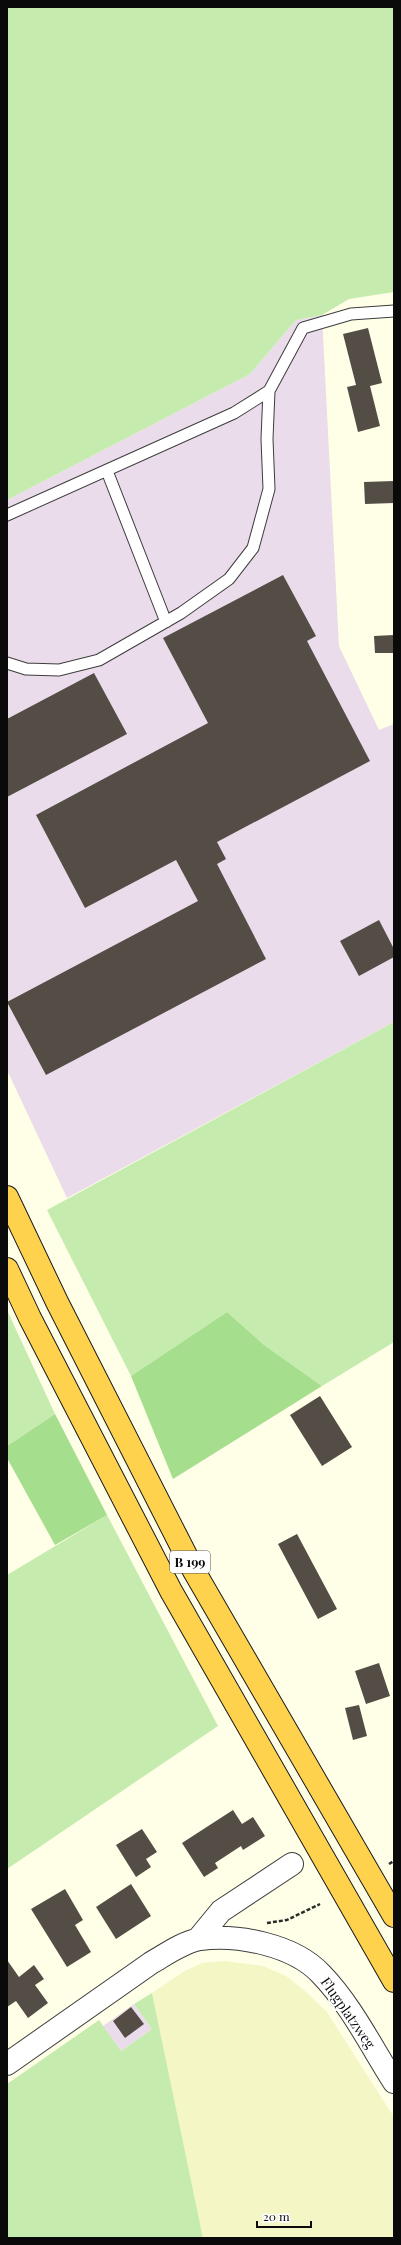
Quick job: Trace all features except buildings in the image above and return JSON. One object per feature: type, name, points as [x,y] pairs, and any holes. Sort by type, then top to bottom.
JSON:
[{"type":"highway","name":"B 199","points":[[7,1197],[57,1302],[194,1571],[394,1916]]},
{"type":"highway","name":"B 199","points":[[7,1269],[30,1318],[171,1591],[394,1981]]},
{"type":"street","name":"Flugplatzweg","points":[[198,1939],[221,1911],[292,1864]]},
{"type":"street","name":"Flugplatzweg","points":[[7,2064],[151,1963],[174,1950],[198,1939],[232,1938],[263,1943],[297,1957],[320,1973],[342,1999],[394,2082]]},
{"type":"lane","points":[[7,663],[26,669],[59,670],[99,660],[166,622],[229,579],[253,548],[269,490],[267,439],[269,391],[303,328],[351,314],[394,311]]},
{"type":"lane","points":[[7,515],[234,413],[269,391]]},
{"type":"lane","points":[[107,470],[166,622]]},
{"type":"path","points":[[389,1864],[394,1861]]},
{"type":"path","points":[[262,1924],[287,1920],[320,1904]]},
{"type":"shaded area","points":[[322,315],[339,646],[379,730],[394,724],[394,1022],[67,1198],[7,1070],[7,500],[250,374],[296,320]]},
{"type":"shaded area","points":[[134,2004],[152,2029],[121,2051],[103,2026]]},
{"type":"green space","points":[[7,7],[394,7],[394,292],[349,299],[322,315],[296,320],[250,374],[7,500]]},
{"type":"green space","points":[[394,1022],[394,1342],[322,1386],[264,1345],[227,1312],[131,1376],[47,1210]]},
{"type":"green space","points":[[7,1310],[55,1414],[7,1446]]},
{"type":"green space","points":[[227,1312],[264,1345],[322,1386],[173,1479],[131,1376]]},
{"type":"green space","points":[[55,1414],[107,1515],[55,1545],[7,1458],[7,1446]]},
{"type":"green space","points":[[107,1515],[218,1726],[7,1869],[7,1575]]},
{"type":"green space","points":[[224,1961],[263,1966],[286,1976],[305,1991],[327,2012],[394,2117],[394,2238],[203,2238],[152,1993],[183,1972],[202,1963]]},
{"type":"green space","points":[[152,1993],[203,2238],[7,2238],[7,2084],[99,2020],[121,2051],[152,2029],[134,2004]]}]
